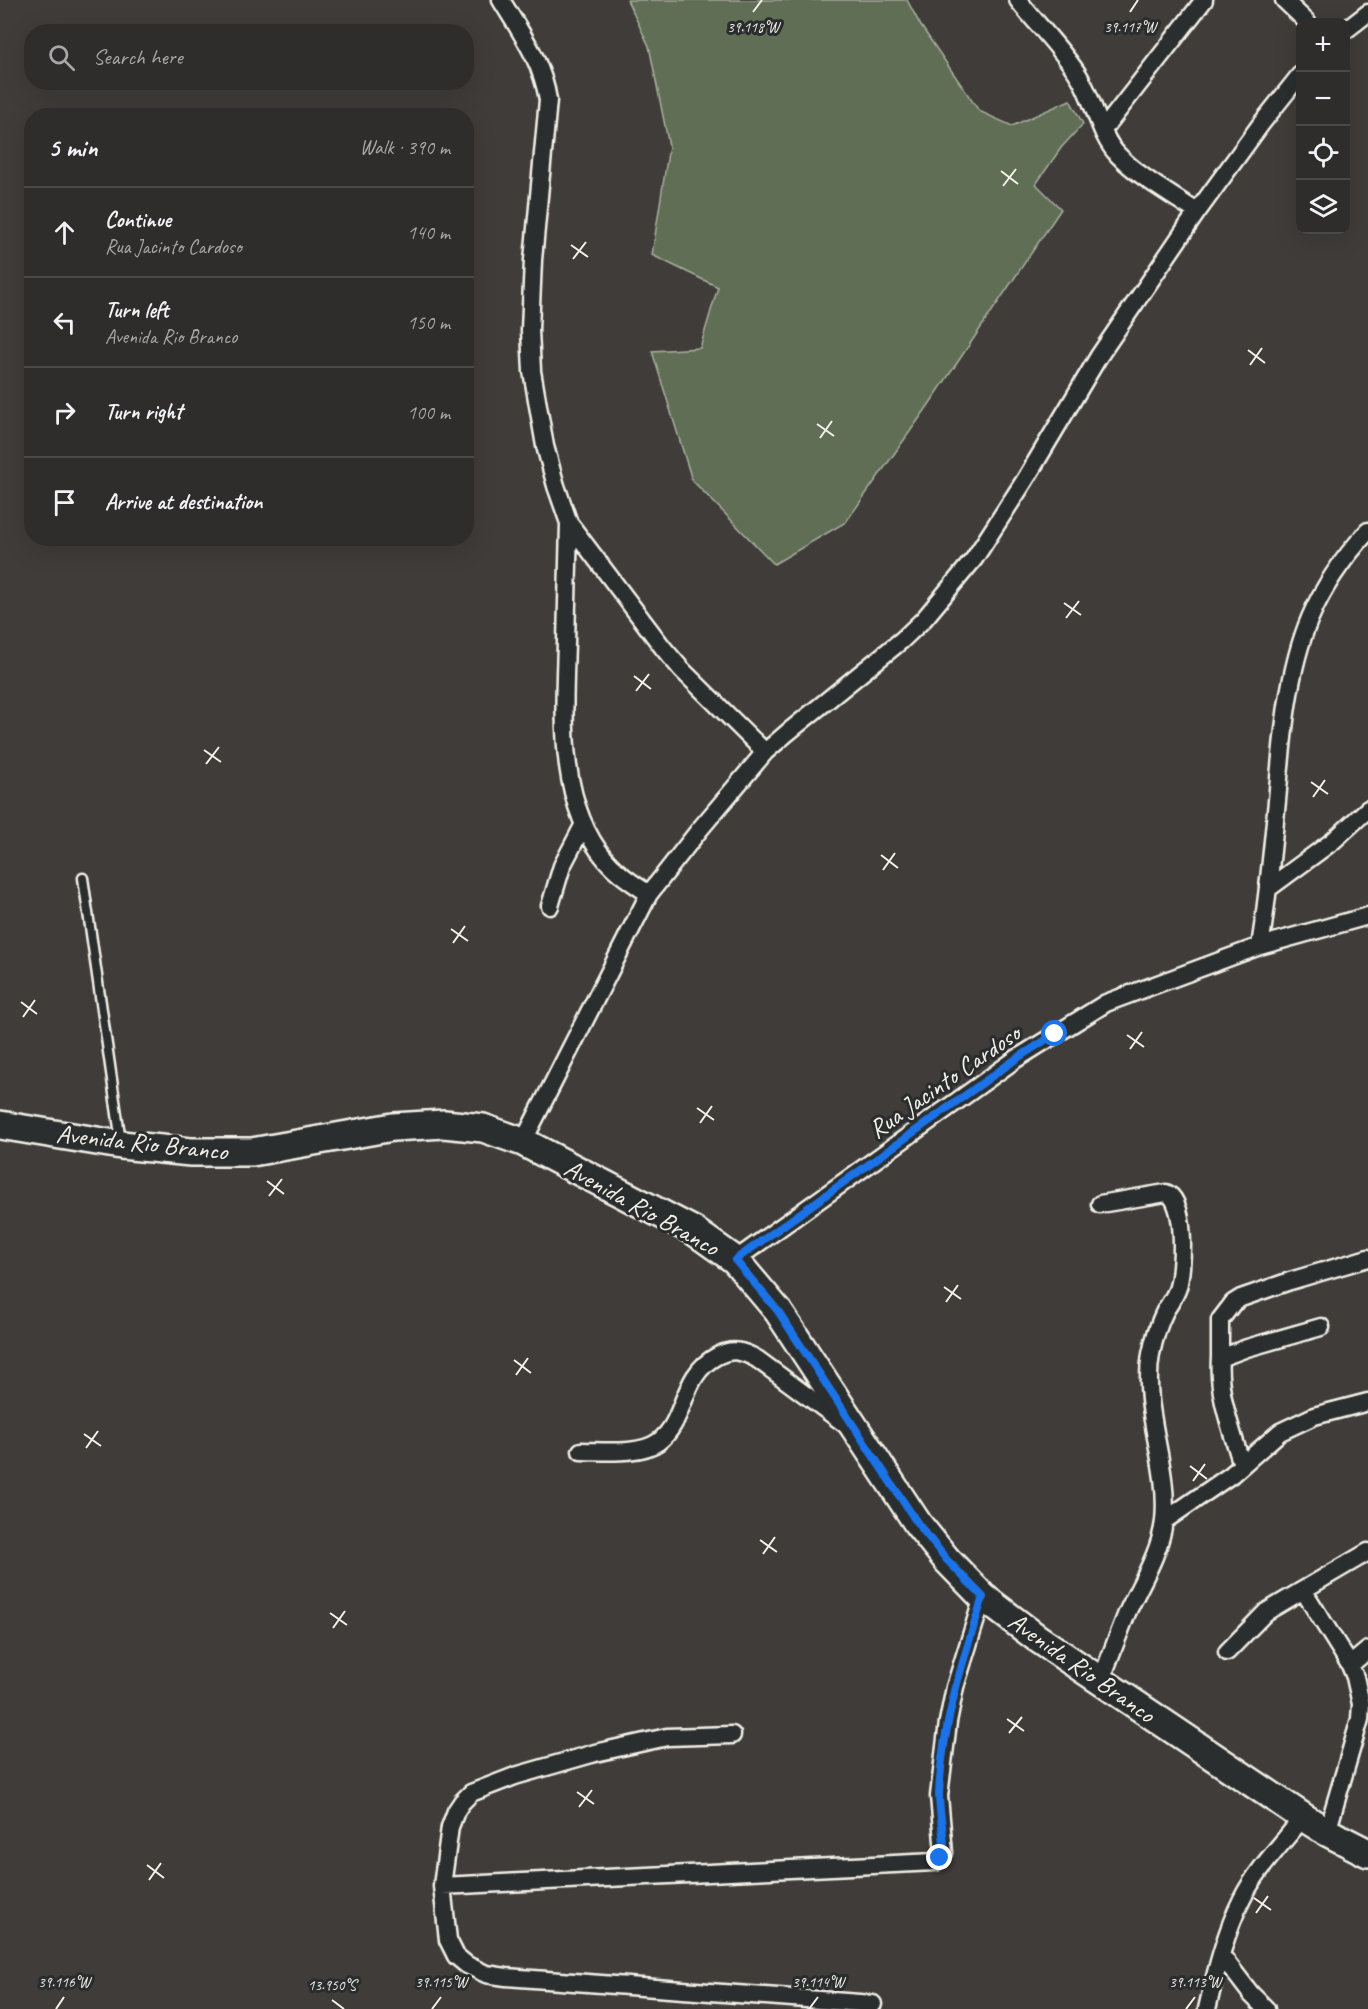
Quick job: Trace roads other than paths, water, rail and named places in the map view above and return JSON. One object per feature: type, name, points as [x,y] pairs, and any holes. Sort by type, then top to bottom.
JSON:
[{"type":"main road","name":"Avenida Rio Branco","points":[[0,1125],[191,1152],[252,1152],[393,1127],[444,1124],[483,1128],[523,1142],[694,1231],[735,1260],[778,1311],[918,1524],[947,1560],[983,1597],[1037,1638],[1303,1817],[1368,1853]]},
{"type":"street","points":[[501,0],[533,53],[545,79],[548,100],[533,260],[530,330],[532,371],[545,446],[569,524],[682,670],[765,752]]},
{"type":"street","points":[[1018,0],[1078,74],[1094,105],[1109,144],[1118,156],[1197,212]]},
{"type":"street","points":[[1103,130],[1204,0]]},
{"type":"street","points":[[1284,0],[1303,18]]},
{"type":"street","points":[[1350,27],[1368,13]]},
{"type":"street","points":[[523,1142],[649,894],[765,752],[902,639],[935,607],[974,559],[1025,480],[1099,356],[1197,212],[1296,80]]},
{"type":"street","points":[[569,524],[564,710],[569,771],[575,799],[584,824],[606,860],[618,872],[649,894]]},
{"type":"street","points":[[1260,946],[1269,888],[1286,715],[1294,670],[1310,618],[1325,589],[1342,563],[1368,531]]},
{"type":"street","points":[[1269,888],[1333,841],[1368,809]]},
{"type":"street","points":[[550,906],[562,866],[584,824]]},
{"type":"street","name":"Rua Jacinto Cardoso","points":[[735,1260],[1016,1059],[1106,1003],[1260,946],[1368,916]]},
{"type":"street","points":[[1100,1204],[1166,1193],[1170,1194],[1177,1204],[1181,1224],[1180,1275],[1175,1295],[1160,1323],[1151,1354],[1149,1391],[1164,1493],[1164,1521],[1158,1547],[1101,1681]]},
{"type":"street","points":[[1242,1465],[1224,1399],[1219,1367],[1220,1320],[1241,1298],[1368,1258]]},
{"type":"street","points":[[1220,1358],[1238,1350],[1321,1327]]},
{"type":"street","points":[[581,1451],[636,1450],[659,1442],[672,1426],[694,1377],[702,1367],[723,1353],[736,1351],[747,1353],[757,1359],[860,1435]]},
{"type":"street","points":[[1164,1521],[1215,1487],[1280,1432],[1300,1420],[1368,1402]]},
{"type":"street","points":[[1227,1652],[1266,1612],[1368,1552]]},
{"type":"street","points":[[1303,1590],[1350,1665],[1359,1692],[1360,1719],[1327,1832]]},
{"type":"street","points":[[442,1886],[935,1862],[944,1852],[939,1796],[948,1722],[955,1687],[983,1597]]},
{"type":"street","points":[[1350,1665],[1368,1650]]},
{"type":"street","points":[[732,1735],[667,1737],[515,1776],[471,1793],[456,1811],[450,1827],[442,1886],[448,1940],[456,1956],[467,1965],[486,1974],[506,1977],[873,2004]]},
{"type":"street","points":[[1207,2009],[1242,1899],[1303,1817]]},
{"type":"street","points":[[1222,1956],[1251,1994],[1266,2009]]},
{"type":"lane","points":[[83,878],[122,1144]]}]
